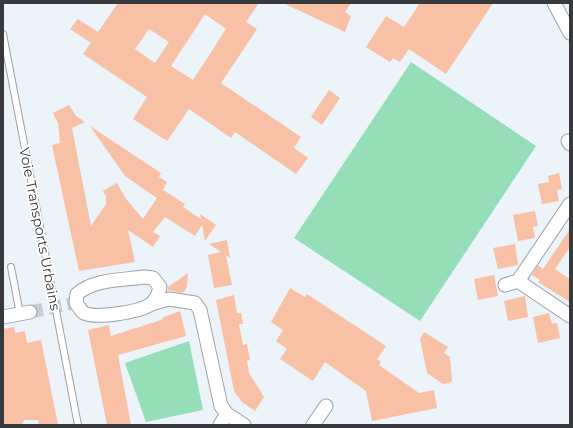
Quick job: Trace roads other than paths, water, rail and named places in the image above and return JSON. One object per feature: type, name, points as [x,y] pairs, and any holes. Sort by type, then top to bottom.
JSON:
[{"type":"street","points":[[554,3],[570,33]]},
{"type":"street","points":[[505,285],[518,281],[570,204]]},
{"type":"street","points":[[169,299],[153,278],[144,277],[112,281],[84,288],[77,294],[73,304],[82,312],[91,315],[122,313],[169,299],[194,303],[200,310],[222,406],[223,419],[244,425]]},
{"type":"street","points":[[518,281],[570,316]]},
{"type":"street","points":[[151,304],[158,296],[160,287]]},
{"type":"street","points":[[3,317],[25,313]]},
{"type":"street","points":[[313,425],[326,406]]},
{"type":"lane","name":"Voie Transports Urbains","points":[[3,34],[78,425]]},
{"type":"lane","points":[[11,267],[25,313]]},
{"type":"tunnel","points":[[30,312],[70,304]]}]
